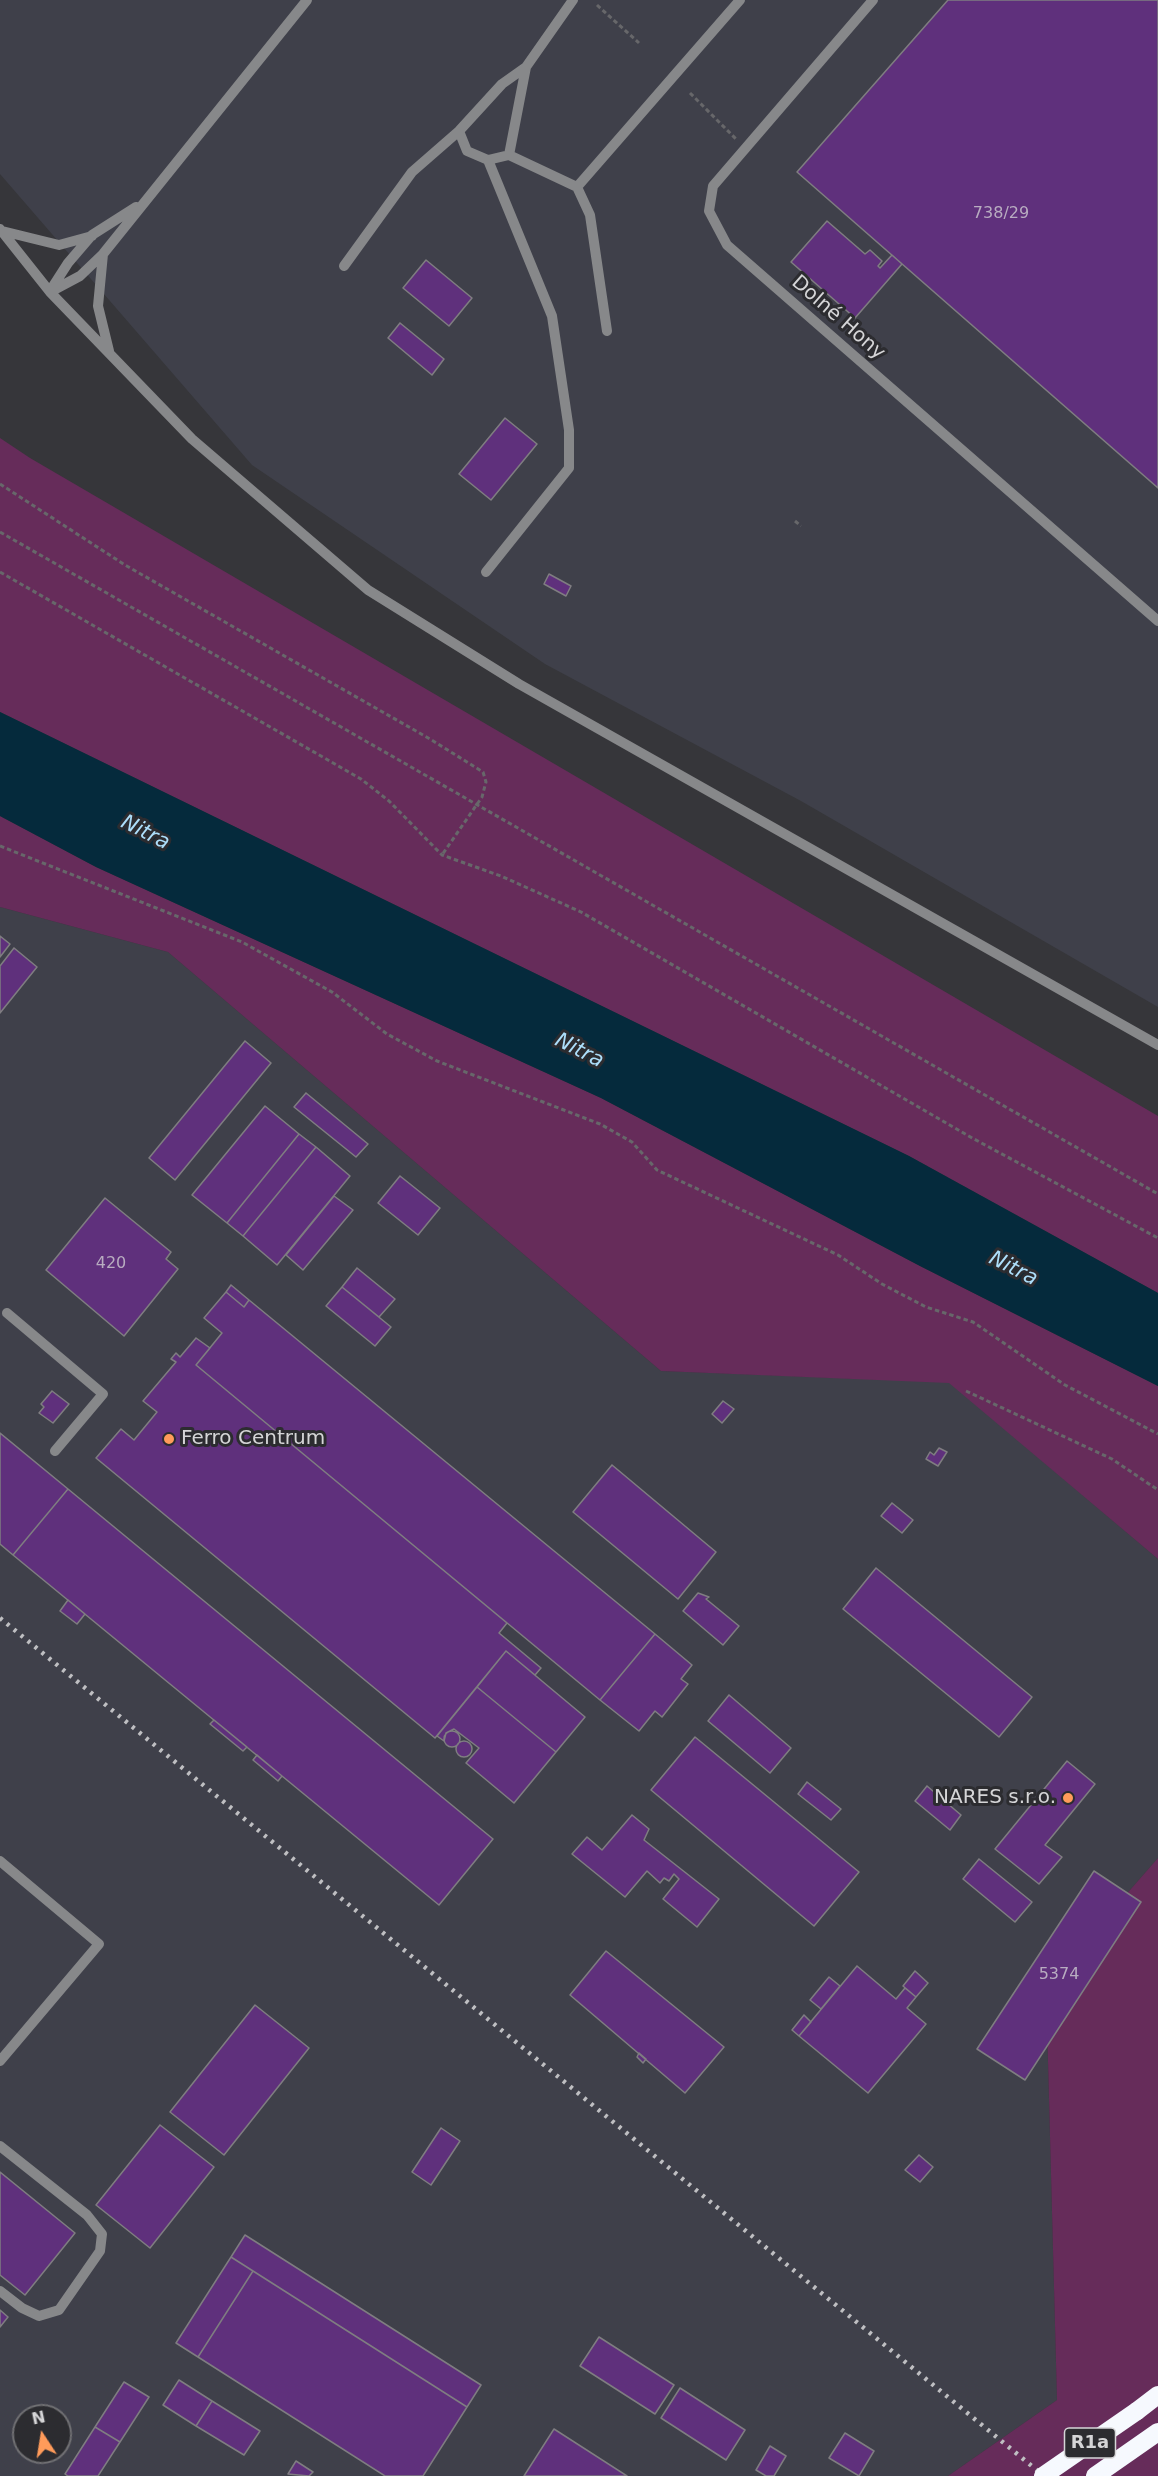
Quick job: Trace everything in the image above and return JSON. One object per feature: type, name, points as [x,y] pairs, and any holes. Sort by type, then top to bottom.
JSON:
[{"type":"highway","name":"R1a","points":[[1043,2476],[1158,2395]]},
{"type":"highway","name":"R1a","points":[[1095,2476],[1158,2432]]},
{"type":"street","points":[[50,292],[80,276],[103,254],[307,0]]},
{"type":"street","points":[[344,266],[412,172],[459,130],[502,84],[526,67],[573,0]]},
{"type":"street","points":[[577,188],[740,0]]},
{"type":"street","name":"Dolné Hony","points":[[873,0],[713,186],[709,211],[727,245],[1158,621]]},
{"type":"street","points":[[509,155],[526,67]]},
{"type":"street","points":[[459,130],[467,151],[488,160],[509,155],[577,188],[590,215],[607,331]]},
{"type":"street","points":[[486,572],[569,468],[569,439],[552,316],[488,160]]},
{"type":"street","points":[[50,292],[68,263],[92,236],[144,202]]},
{"type":"street","points":[[1,230],[58,245],[92,236]]},
{"type":"street","points":[[1,230],[50,292],[192,439],[368,590],[519,684],[1158,1045]]},
{"type":"street","points":[[103,254],[98,306],[109,351]]},
{"type":"street","points":[[7,1313],[103,1394],[55,1451]]},
{"type":"street","points":[[0,1861],[99,1944],[0,2061]]},
{"type":"street","points":[[0,2146],[87,2215],[102,2234],[100,2251],[59,2310],[39,2316],[22,2308],[0,2290]]},
{"type":"path","points":[[597,5],[639,43]]},
{"type":"path","points":[[690,93],[745,148]]},
{"type":"path","points":[[0,484],[125,565],[483,772],[486,782],[478,804],[442,855]]},
{"type":"path","points":[[795,521],[801,526]]},
{"type":"path","points":[[0,532],[1158,1194]]},
{"type":"path","points":[[0,572],[361,779],[389,801],[442,855],[501,876],[581,912],[974,1139],[1158,1238]]},
{"type":"path","points":[[0,846],[242,942],[332,992],[387,1034],[437,1061],[600,1124],[632,1142],[657,1170],[838,1255],[882,1284],[926,1307],[973,1322],[1065,1385],[1158,1434]]},
{"type":"path","points":[[966,1391],[1112,1459],[1158,1490]]},
{"type":"shaded area","points":[[0,0],[1158,0],[1158,1007],[801,801],[545,664],[252,465],[0,174]]},
{"type":"shaded area","points":[[0,438],[30,458],[1158,1116],[1158,1293],[909,1156],[0,712]]},
{"type":"shaded area","points":[[0,816],[96,867],[601,1098],[920,1266],[1158,1386],[1158,1559],[949,1383],[661,1371],[168,952],[0,907]]},
{"type":"shaded area","points":[[0,907],[168,952],[661,1371],[949,1382],[1158,1559],[1158,1858],[1046,1986],[1057,2400],[948,2476],[0,2476]]},
{"type":"shaded area","points":[[1158,1858],[1158,2476],[948,2476],[1057,2400],[1046,1986]]},
{"type":"water","name":"Nitra","points":[[0,712],[909,1156],[1158,1293],[1158,1386],[920,1266],[601,1098],[96,867],[0,816]]},
{"type":"building","points":[[948,0],[1158,0],[1158,488],[797,172]]},
{"type":"building","points":[[827,221],[865,254],[870,250],[882,261],[878,266],[880,268],[892,255],[902,264],[855,318],[791,262]]},
{"type":"building","points":[[426,260],[472,298],[449,326],[403,288]]},
{"type":"building","points":[[400,323],[444,359],[432,375],[388,338]]},
{"type":"building","points":[[505,418],[537,444],[491,500],[459,474]]},
{"type":"building","points":[[549,574],[571,586],[566,596],[544,584]]},
{"type":"building","points":[[0,936],[10,944],[0,957]]},
{"type":"building","points":[[14,948],[37,967],[0,1013],[0,966]]},
{"type":"building","points":[[245,1041],[271,1063],[175,1180],[149,1158]]},
{"type":"building","points":[[306,1093],[368,1144],[356,1157],[294,1107]]},
{"type":"building","points":[[265,1106],[299,1134],[227,1223],[192,1195]]},
{"type":"building","points":[[299,1134],[316,1147],[243,1236],[227,1223]]},
{"type":"building","points":[[316,1147],[350,1176],[277,1265],[243,1236]]},
{"type":"building","points":[[400,1176],[440,1208],[418,1235],[378,1203]]},
{"type":"building","points":[[334,1196],[353,1210],[303,1270],[286,1255]]},
{"type":"building","points":[[105,1198],[171,1252],[166,1259],[178,1269],[124,1336],[46,1270]]},
{"type":"building","points":[[357,1268],[395,1299],[379,1317],[342,1287]]},
{"type":"building","points":[[231,1285],[249,1300],[244,1307],[226,1292]]},
{"type":"building","points":[[342,1287],[391,1327],[375,1346],[326,1306]]},
{"type":"building","points":[[226,1292],[244,1307],[249,1300],[655,1634],[600,1700],[196,1365],[222,1333],[204,1318]]},
{"type":"building","points":[[196,1338],[210,1348],[196,1365],[507,1623],[499,1633],[541,1668],[535,1675],[506,1651],[435,1738],[96,1458],[121,1429],[134,1440],[157,1412],[143,1401],[176,1362],[171,1359],[176,1353],[180,1357]]},
{"type":"building","points":[[52,1391],[69,1404],[53,1423],[39,1413],[44,1407],[41,1404]]},
{"type":"building","points":[[723,1401],[734,1409],[722,1423],[712,1414]]},
{"type":"building","points":[[0,1433],[68,1489],[13,1555],[0,1544]]},
{"type":"building","points":[[939,1448],[947,1452],[938,1466],[926,1459],[930,1452],[934,1455]]},
{"type":"building","points":[[612,1465],[716,1552],[678,1599],[573,1512]]},
{"type":"building","points":[[68,1489],[493,1839],[439,1905],[13,1555]]},
{"type":"building","points":[[892,1503],[913,1520],[902,1533],[881,1516]]},
{"type":"building","points":[[876,1568],[1032,1697],[999,1737],[843,1609]]},
{"type":"building","points":[[698,1593],[709,1597],[706,1599],[739,1626],[723,1645],[683,1611]]},
{"type":"building","points":[[68,1600],[85,1614],[77,1624],[60,1611]]},
{"type":"building","points":[[655,1634],[692,1665],[681,1679],[688,1684],[662,1717],[655,1711],[639,1731],[600,1700]]},
{"type":"building","points":[[506,1651],[585,1717],[556,1752],[477,1687]]},
{"type":"building","points":[[477,1687],[556,1752],[514,1803],[466,1763],[479,1748],[454,1729],[446,1733],[444,1741],[437,1736]]},
{"type":"building","points":[[729,1695],[791,1748],[770,1773],[708,1721]]},
{"type":"building","points":[[214,1720],[247,1747],[243,1751],[210,1724]]},
{"type":"building","points":[[452,1731],[458,1733],[460,1739],[458,1745],[452,1747],[446,1745],[444,1739],[446,1733]]},
{"type":"building","points":[[695,1737],[859,1872],[814,1926],[651,1790]]},
{"type":"building","points":[[464,1741],[470,1743],[472,1749],[470,1755],[464,1757],[458,1755],[456,1749],[458,1743]]},
{"type":"building","points":[[257,1755],[282,1776],[278,1781],[253,1760]]},
{"type":"building","points":[[1067,1761],[1095,1784],[1045,1845],[1062,1857],[1039,1884],[995,1849]]},
{"type":"building","points":[[807,1782],[841,1809],[831,1820],[798,1794]]},
{"type":"building","points":[[927,1786],[961,1815],[950,1830],[915,1801]]},
{"type":"building","points":[[632,1815],[649,1829],[644,1840],[719,1899],[697,1927],[663,1899],[679,1879],[674,1874],[669,1881],[664,1878],[660,1883],[647,1871],[625,1897],[572,1854],[587,1837],[602,1850]]},
{"type":"building","points":[[979,1859],[1032,1902],[1015,1922],[963,1879]]},
{"type":"building","points":[[1094,1871],[1141,1902],[1025,2080],[977,2049]]},
{"type":"building","points":[[606,1951],[724,2047],[685,2093],[570,1995]]},
{"type":"building","points":[[857,1966],[896,1999],[905,1988],[916,1997],[907,2008],[926,2024],[868,2093],[799,2036]]},
{"type":"building","points":[[915,1971],[928,1983],[916,1997],[903,1986]]},
{"type":"building","points":[[829,1977],[840,1986],[821,2009],[810,2000]]},
{"type":"building","points":[[255,2005],[309,2048],[224,2155],[170,2112]]},
{"type":"building","points":[[804,2015],[811,2022],[799,2036],[792,2030]]},
{"type":"building","points":[[639,2053],[646,2059],[643,2063],[637,2057]]},
{"type":"building","points":[[160,2125],[214,2167],[150,2248],[96,2205]]},
{"type":"building","points":[[441,2128],[460,2141],[431,2185],[412,2172]]},
{"type":"building","points":[[919,2155],[933,2167],[920,2182],[905,2170]]},
{"type":"building","points":[[0,2172],[75,2233],[25,2295],[0,2275]]},
{"type":"building","points":[[245,2235],[481,2385],[467,2407],[231,2257]]},
{"type":"building","points":[[231,2257],[253,2271],[198,2357],[176,2343]]},
{"type":"building","points":[[253,2271],[467,2407],[423,2476],[385,2476],[198,2357]]},
{"type":"building","points":[[0,2310],[8,2317],[0,2327]]},
{"type":"building","points":[[599,2337],[674,2385],[655,2414],[580,2366]]},
{"type":"building","points":[[179,2380],[212,2401],[196,2426],[163,2405]]},
{"type":"building","points":[[124,2382],[149,2397],[120,2442],[95,2427]]},
{"type":"building","points":[[680,2388],[745,2430],[726,2460],[661,2418]]},
{"type":"building","points":[[212,2401],[260,2431],[244,2455],[196,2426]]},
{"type":"building","points":[[95,2427],[120,2442],[98,2476],[68,2476],[65,2474]]},
{"type":"building","points":[[554,2429],[627,2476],[524,2476]]},
{"type":"building","points":[[845,2433],[874,2451],[859,2476],[829,2458]]},
{"type":"building","points":[[770,2446],[786,2456],[774,2476],[766,2476],[756,2470]]},
{"type":"building","points":[[296,2461],[313,2472],[309,2476],[288,2474]]},
{"type":"railway","points":[[0,1618],[1044,2476]]},
{"type":"place","name":"Ferro Centrum","points":[[169,1439]]},
{"type":"place","name":"NARES s.r.o.","points":[[1068,1798]]}]
